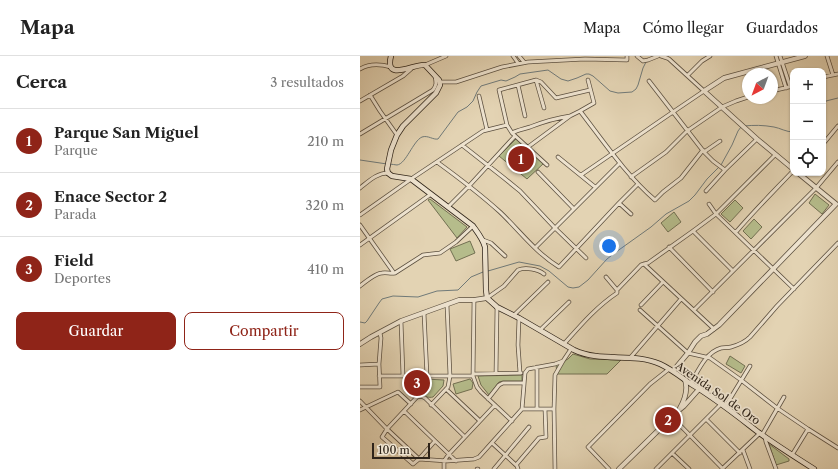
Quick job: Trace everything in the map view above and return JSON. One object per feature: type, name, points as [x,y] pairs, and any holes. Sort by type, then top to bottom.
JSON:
[{"type":"main road","points":[[391,56],[390,63],[394,70],[425,65],[440,82],[436,93],[397,134],[391,150],[388,171],[392,176],[411,179],[473,226],[483,240],[484,244],[487,298]]},
{"type":"main road","name":"Avenida Sol de Oro","points":[[487,298],[497,307],[514,315],[581,354],[652,361],[671,370],[700,388],[762,435],[814,469]]},
{"type":"street","points":[[425,65],[446,56]]},
{"type":"street","points":[[513,56],[518,63]]},
{"type":"street","points":[[519,56],[524,62]]},
{"type":"street","points":[[440,82],[456,82],[502,67],[524,62],[566,58],[605,58],[627,60],[627,56]]},
{"type":"street","points":[[637,56],[642,61],[660,56],[668,58],[755,138],[790,168]]},
{"type":"street","points":[[668,58],[673,56]]},
{"type":"street","points":[[688,75],[702,61],[710,56]]},
{"type":"street","points":[[776,56],[790,82]]},
{"type":"street","points":[[780,56],[780,63],[786,88]]},
{"type":"street","points":[[581,175],[724,78],[805,56]]},
{"type":"street","points":[[827,56],[833,75]]},
{"type":"street","points":[[360,69],[372,64],[391,67]]},
{"type":"street","points":[[360,101],[403,76],[411,68]]},
{"type":"street","points":[[360,134],[433,90],[436,84],[434,74]]},
{"type":"street","points":[[826,77],[838,74]]},
{"type":"street","points":[[547,165],[513,134],[507,125],[499,90],[536,80],[541,82],[556,98],[590,90]]},
{"type":"street","points":[[536,80],[544,108]]},
{"type":"street","points":[[528,147],[570,116],[580,112],[594,103],[594,98],[590,90],[588,80]]},
{"type":"street","points":[[649,81],[704,151],[713,161],[725,170]]},
{"type":"street","points":[[518,85],[525,116]]},
{"type":"street","points":[[778,90],[790,87]]},
{"type":"street","points":[[370,95],[397,134]]},
{"type":"street","points":[[479,96],[487,130]]},
{"type":"street","points":[[631,177],[666,152],[687,131],[722,107],[736,100],[742,99]]},
{"type":"street","points":[[580,112],[631,177],[655,200],[681,178],[704,151],[720,141]]},
{"type":"street","points":[[448,207],[469,186],[516,131],[561,117],[570,116]]},
{"type":"street","points":[[360,215],[462,145],[487,130],[507,125]]},
{"type":"street","points":[[826,140],[838,126]]},
{"type":"street","points":[[706,191],[755,138]]},
{"type":"street","points":[[462,145],[520,191],[586,258]]},
{"type":"street","points":[[564,344],[598,308],[617,292],[617,290],[641,265],[648,263],[716,214],[775,155]]},
{"type":"street","points":[[558,157],[596,187]]},
{"type":"street","points":[[437,162],[501,212],[535,248],[558,267],[638,184]]},
{"type":"street","points":[[694,310],[816,188],[838,162]]},
{"type":"street","points":[[535,248],[620,163]]},
{"type":"street","points":[[360,188],[377,176],[388,171]]},
{"type":"street","points":[[538,172],[574,209]]},
{"type":"street","points":[[736,232],[790,173]]},
{"type":"street","points":[[609,469],[588,447],[650,384],[671,370],[688,353],[701,336],[707,334],[719,325],[837,204],[802,176]]},
{"type":"street","points":[[360,245],[431,194]]},
{"type":"street","points":[[619,203],[631,214]]},
{"type":"street","points":[[709,204],[716,214],[794,289]]},
{"type":"street","points":[[360,225],[394,273]]},
{"type":"street","points":[[360,286],[379,273],[382,272],[391,274],[423,255],[440,253],[456,242],[473,226]]},
{"type":"street","points":[[693,231],[733,271]]},
{"type":"street","points":[[483,240],[490,243],[505,256]]},
{"type":"street","points":[[691,383],[707,357],[720,348],[730,347],[746,341],[838,243]]},
{"type":"street","points":[[669,247],[712,292]]},
{"type":"street","points":[[644,264],[714,329]]},
{"type":"street","points":[[360,344],[401,321],[458,300],[487,298],[504,286],[520,269],[526,268],[541,271],[544,274]]},
{"type":"street","points":[[606,277],[617,290]]},
{"type":"street","points":[[514,315],[548,282]]},
{"type":"street","points":[[641,306],[663,282]]},
{"type":"street","points":[[474,300],[473,375],[477,387],[481,392],[512,421]]},
{"type":"street","points":[[630,358],[682,300]]},
{"type":"street","points":[[540,330],[569,302]]},
{"type":"street","points":[[431,405],[446,389],[449,383],[447,305]]},
{"type":"street","points":[[496,373],[497,307]]},
{"type":"street","points":[[640,310],[688,353],[710,358],[778,408],[838,448]]},
{"type":"street","points":[[424,313],[427,376]]},
{"type":"street","points":[[518,318],[520,373]]},
{"type":"street","points":[[401,321],[403,376]]},
{"type":"street","points":[[360,387],[380,387],[380,333]]},
{"type":"street","points":[[555,469],[555,375],[572,349]]},
{"type":"street","points":[[360,401],[419,459],[444,461],[474,460],[479,458],[522,409],[525,373],[528,369],[551,365],[563,361]]},
{"type":"street","points":[[360,365],[379,364]]},
{"type":"street","points":[[656,469],[689,435],[723,405],[750,366]]},
{"type":"street","points":[[537,367],[537,409]]},
{"type":"street","points":[[380,376],[450,376],[525,373]]},
{"type":"street","points":[[679,410],[685,396],[685,379]]},
{"type":"street","points":[[488,399],[503,383],[524,383]]},
{"type":"street","points":[[619,469],[687,404],[700,388]]},
{"type":"street","points":[[446,389],[480,421]]},
{"type":"street","points":[[360,410],[398,392],[411,404]]},
{"type":"street","points":[[435,441],[419,459],[412,464],[382,437],[387,429],[404,411],[418,397],[421,396],[465,437]]},
{"type":"street","points":[[672,417],[722,469],[762,435],[784,397]]},
{"type":"street","points":[[444,469],[444,461],[449,454],[495,405]]},
{"type":"street","points":[[522,409],[554,409]]},
{"type":"street","points":[[516,465],[539,438],[546,437],[545,409]]},
{"type":"street","points":[[404,411],[456,461]]},
{"type":"street","points":[[706,419],[740,453]]},
{"type":"street","points":[[494,469],[529,427]]},
{"type":"street","points":[[792,455],[808,429]]},
{"type":"street","points":[[762,435],[776,469]]},
{"type":"street","points":[[492,443],[516,465],[518,469]]},
{"type":"street","points":[[743,450],[750,469]]},
{"type":"street","points":[[672,452],[688,469]]},
{"type":"green space","points":[[516,139],[544,163],[527,179],[499,156]]},
{"type":"green space","points":[[815,194],[829,205],[822,214],[809,203]]},
{"type":"green space","points":[[430,199],[467,227],[457,238],[428,200]]},
{"type":"green space","points":[[735,200],[743,208],[730,222],[721,214]]},
{"type":"green space","points":[[674,212],[681,222],[668,232],[661,223]]},
{"type":"green space","points":[[754,219],[762,227],[751,239],[743,231]]},
{"type":"green space","points":[[470,241],[475,253],[456,261],[450,249]]},
{"type":"green space","points":[[573,354],[590,359],[621,360],[607,374],[557,374],[556,365],[568,359]]},
{"type":"green space","points":[[730,356],[745,366],[741,373],[726,364]]},
{"type":"green space","points":[[522,375],[522,381],[499,382],[489,395],[481,385],[478,376]]},
{"type":"green space","points":[[406,378],[444,380],[443,386],[433,397],[430,397],[421,393],[406,392]]},
{"type":"green space","points":[[470,379],[473,383],[472,389],[456,394],[453,384]]},
{"type":"green space","points":[[769,444],[789,459],[789,461],[776,465]]},
{"type":"waterway","points":[[390,164],[400,164],[422,137],[438,139],[458,112],[467,107],[473,101],[481,86],[501,80],[506,81],[520,74],[548,70],[561,79],[568,81],[589,74],[610,91],[618,93],[632,92],[638,85],[646,62]]},
{"type":"waterway","points":[[825,104],[826,101],[838,98]]},
{"type":"waterway","points":[[744,126],[766,126],[790,131]]},
{"type":"waterway","points":[[721,165],[741,127]]},
{"type":"waterway","points":[[360,160],[387,164]]},
{"type":"waterway","points":[[488,271],[519,262],[540,266],[549,271],[568,287],[579,287],[588,280],[607,259],[651,227],[666,214],[689,201],[719,167]]},
{"type":"waterway","points":[[360,322],[365,323],[367,321],[382,299],[393,296],[418,297],[437,291],[458,290],[471,277],[483,272]]},
{"type":"place","name":"Parque San Miguel","points":[[521,159]]},
{"type":"place","name":"Field","points":[[417,383]]},
{"type":"place","name":"Enace Sector 2","points":[[668,420]]}]
